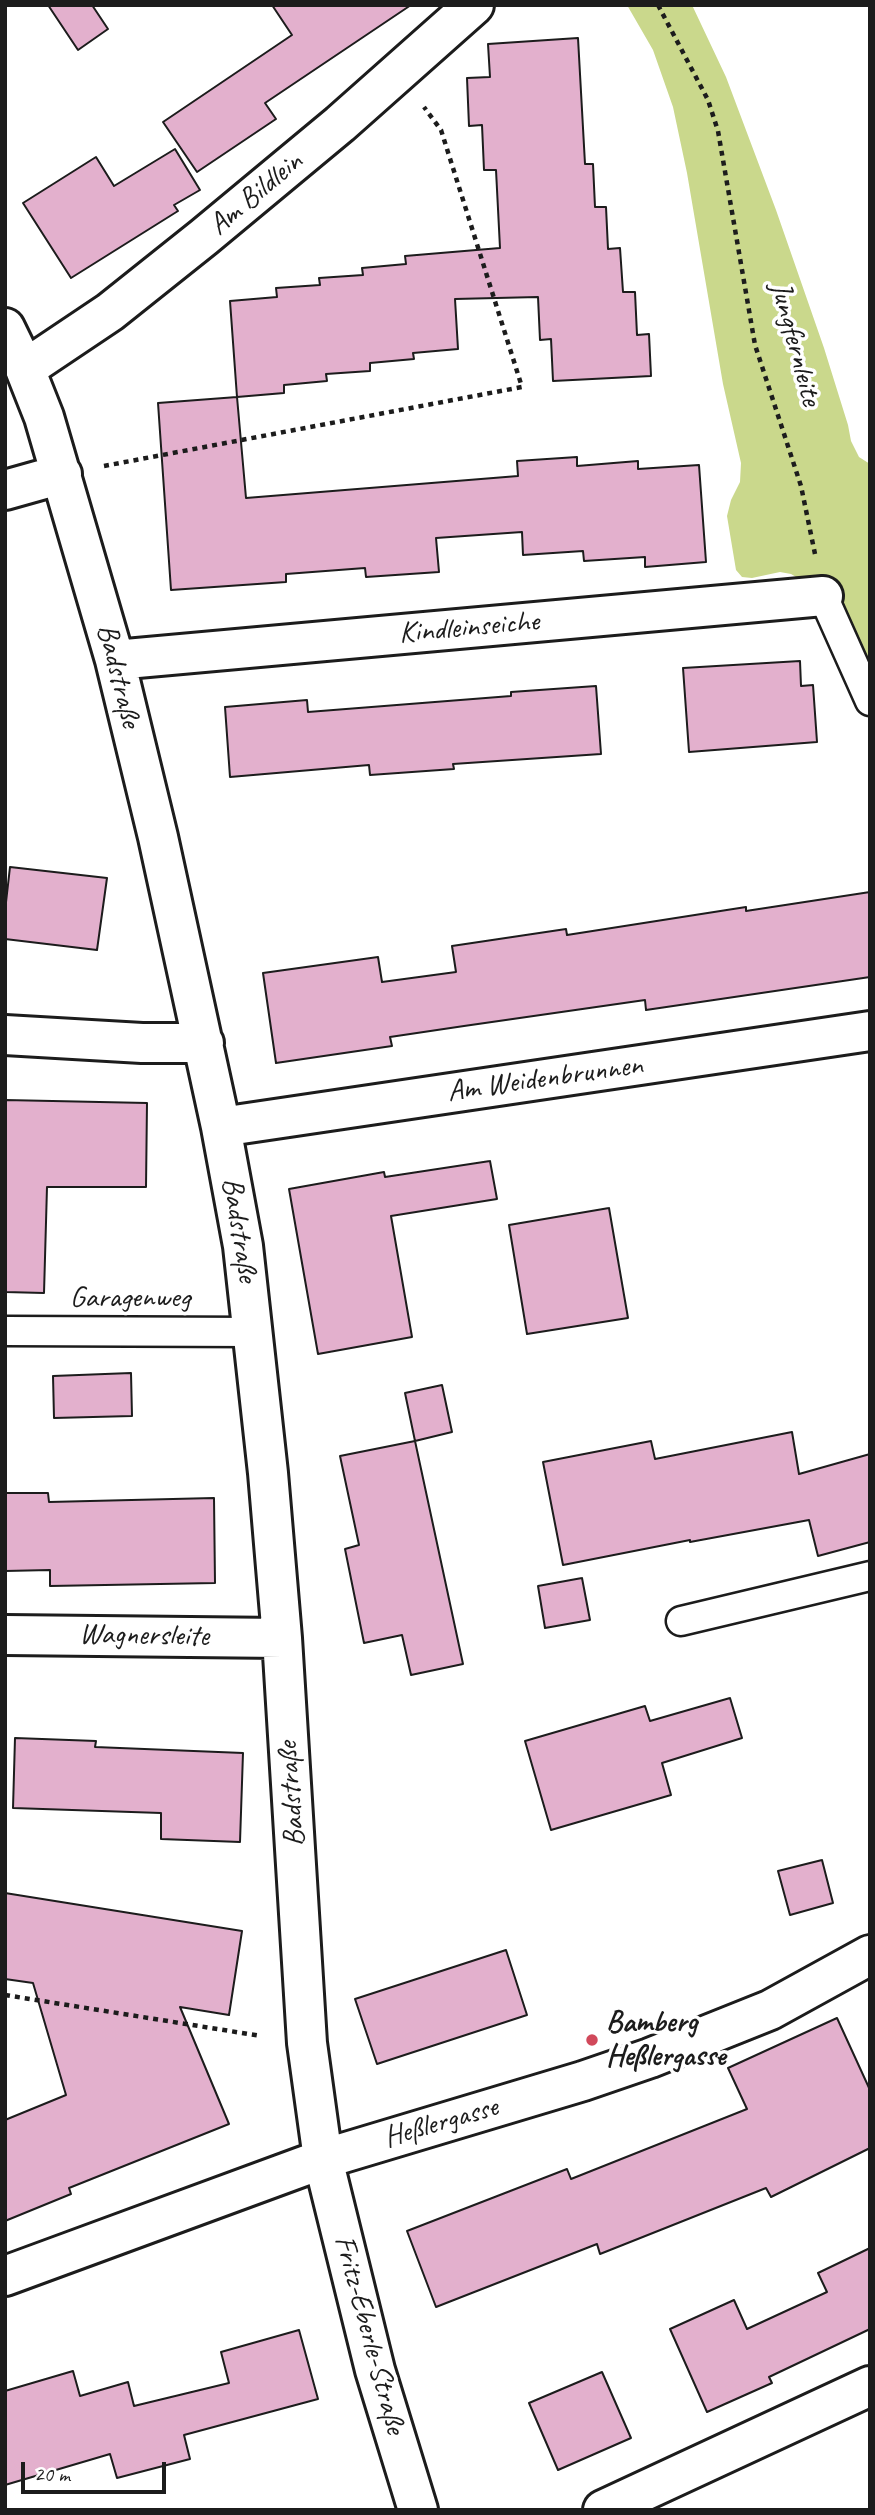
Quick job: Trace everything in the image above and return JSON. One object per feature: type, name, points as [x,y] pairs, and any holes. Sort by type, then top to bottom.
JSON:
[{"type":"street","name":"Am Bildlein","points":[[25,369],[110,312],[215,228],[400,73],[474,5]]},
{"type":"street","name":"Badstraße","points":[[5,328],[44,417],[115,660],[204,1042],[243,1246],[254,1332],[282,1638],[307,2043],[323,2159]]},
{"type":"street","points":[[5,490],[62,474]]},
{"type":"street","name":"Kindleinseiche","points":[[115,660],[823,596]]},
{"type":"street","name":"Am Weidenbrunnen","points":[[221,1127],[870,1031]]},
{"type":"street","points":[[5,1035],[142,1043],[204,1042]]},
{"type":"street","name":"Wagnersleite","points":[[5,1635],[282,1638]]},
{"type":"street","name":"Heßlergasse","points":[[5,2276],[323,2159],[583,2081],[650,2058],[770,2010],[870,1955]]},
{"type":"street","name":"Fritz-Eberle-Straße","points":[[323,2159],[375,2370],[418,2510]]},
{"type":"street","points":[[603,2510],[870,2386]]},
{"type":"lane","points":[[823,596],[870,701]]},
{"type":"lane","name":"Garagenweg","points":[[5,1331],[254,1332]]},
{"type":"lane","points":[[681,1620],[870,1576]]},
{"type":"path","name":"Jungfernleite","points":[[658,5],[708,100],[718,131],[755,345],[802,486],[823,596]]},
{"type":"path","points":[[62,474],[522,387],[441,130],[400,73]]},
{"type":"path","points":[[5,1995],[307,2043]]},
{"type":"green space","points":[[627,5],[692,5],[726,77],[776,210],[824,348],[851,441],[859,457],[870,464],[870,687],[803,581],[791,574],[780,572],[752,578],[742,577],[736,570],[727,516],[740,482],[741,463],[723,384],[687,173],[673,107],[653,50]]},
{"type":"building","points":[[48,5],[92,5],[108,29],[78,50]]},
{"type":"building","points":[[272,5],[411,5],[265,103],[276,119],[197,172],[163,122],[292,35]]},
{"type":"building","points":[[578,38],[585,164],[593,164],[595,207],[606,207],[608,249],[620,248],[623,292],[635,292],[637,335],[649,334],[651,376],[553,381],[551,339],[540,340],[538,297],[455,299],[458,349],[413,353],[414,359],[370,363],[370,371],[326,374],[327,381],[284,385],[284,393],[237,397],[230,301],[277,297],[276,288],[320,285],[319,278],[363,275],[362,268],[406,264],[405,256],[500,248],[496,170],[484,170],[482,125],[469,126],[467,78],[490,77],[488,44]]},
{"type":"building","points":[[175,149],[200,190],[174,205],[178,211],[71,278],[23,203],[96,157],[114,186]]},
{"type":"building","points":[[237,397],[246,498],[518,476],[517,461],[577,457],[577,466],[638,461],[638,469],[699,465],[706,562],[645,567],[645,557],[584,561],[583,551],[523,555],[522,532],[436,538],[439,572],[366,577],[365,568],[286,574],[286,582],[171,590],[158,403]]},
{"type":"building","points":[[800,661],[801,686],[813,685],[817,742],[689,752],[683,668]]},
{"type":"building","points":[[596,686],[601,754],[453,764],[454,769],[370,775],[369,765],[230,777],[225,707],[307,700],[308,712],[511,696],[511,692]]},
{"type":"building","points":[[10,867],[107,878],[97,950],[5,939]]},
{"type":"building","points":[[870,892],[870,977],[646,1010],[645,1000],[464,1026],[390,1037],[392,1046],[276,1063],[263,973],[378,957],[382,982],[456,972],[452,946],[566,929],[567,935],[746,907],[746,911]]},
{"type":"building","points":[[5,1100],[147,1103],[146,1187],[47,1187],[44,1293],[5,1292]]},
{"type":"building","points":[[490,1161],[497,1199],[391,1216],[412,1337],[318,1354],[289,1189],[384,1172],[385,1177]]},
{"type":"building","points":[[609,1208],[628,1318],[527,1334],[509,1225]]},
{"type":"building","points":[[131,1373],[132,1416],[54,1418],[53,1376]]},
{"type":"building","points":[[442,1385],[452,1432],[415,1441],[405,1393]]},
{"type":"building","points":[[792,1432],[799,1474],[870,1454],[870,1542],[818,1556],[809,1520],[563,1565],[543,1462],[651,1441],[655,1459]]},
{"type":"building","points":[[415,1441],[463,1664],[411,1675],[402,1635],[364,1643],[345,1549],[359,1545],[340,1456]]},
{"type":"building","points":[[5,1493],[48,1493],[49,1502],[214,1498],[215,1583],[50,1586],[50,1570],[5,1571]]},
{"type":"building","points":[[582,1578],[590,1620],[545,1628],[538,1586]]},
{"type":"building","points":[[730,1698],[742,1738],[662,1763],[671,1795],[551,1830],[525,1741],[645,1706],[650,1721]]},
{"type":"building","points":[[15,1738],[96,1741],[95,1747],[243,1753],[240,1842],[161,1839],[161,1813],[13,1808]]},
{"type":"building","points":[[822,1860],[833,1903],[790,1915],[778,1871]]},
{"type":"building","points":[[5,1893],[242,1931],[229,2015],[180,2007],[229,2124],[69,2188],[71,2194],[5,2221],[5,2120],[66,2095],[33,1983],[5,1979]]},
{"type":"building","points":[[506,1950],[527,2015],[377,2064],[355,1999]]},
{"type":"building","points":[[837,2018],[870,2090],[870,2148],[771,2197],[766,2188],[600,2254],[597,2244],[436,2307],[407,2231],[567,2169],[571,2179],[747,2109],[728,2068]]},
{"type":"building","points":[[870,2248],[870,2329],[769,2377],[772,2383],[707,2412],[670,2329],[734,2300],[747,2329],[827,2292],[818,2273]]},
{"type":"building","points":[[299,2330],[318,2399],[184,2435],[190,2459],[117,2478],[110,2454],[5,2485],[5,2391],[73,2371],[80,2396],[128,2382],[134,2406],[229,2383],[221,2352]]},
{"type":"building","points":[[602,2372],[631,2438],[558,2470],[529,2403]]},
{"type":"place","name":"Bamberg Heßlergasse","points":[[592,2040]]}]
